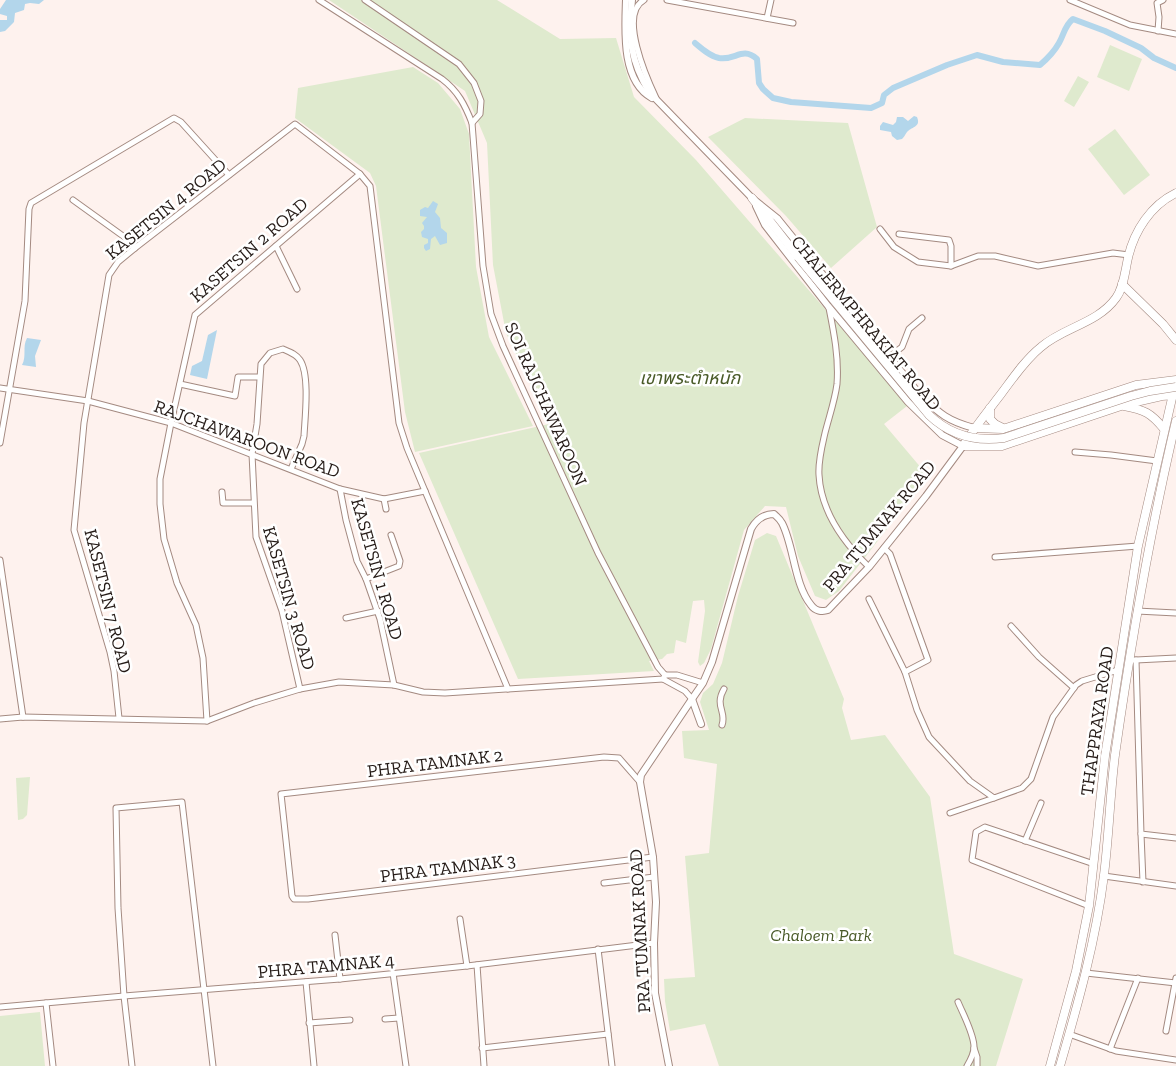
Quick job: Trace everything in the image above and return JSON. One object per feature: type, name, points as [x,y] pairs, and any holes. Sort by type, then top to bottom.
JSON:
[{"type":"main road","name":"PRA TUMNAK ROAD","points":[[962,446],[1017,373],[1041,347],[1054,338],[1104,312],[1117,296],[1122,284],[1132,243],[1151,211],[1165,198],[1176,193]]},
{"type":"main road","points":[[752,198],[928,415],[937,423],[958,434],[982,439],[1004,438],[1131,396],[1150,391],[1175,392]]},
{"type":"main road","points":[[1122,284],[1163,324],[1176,340]]},
{"type":"main road","name":"THAPPRAYA ROAD","points":[[1050,1066],[1076,971],[1089,906],[1106,752],[1138,546],[1164,429],[1175,392],[1176,380]]},
{"type":"main road","name":"CHALERMPHRAKIAT ROAD","points":[[974,428],[1006,428],[1019,425],[1122,389],[1147,383],[1176,380]]},
{"type":"main road","points":[[1122,389],[1129,395],[1125,405]]},
{"type":"main road","points":[[962,446],[1002,446],[1125,405],[1175,392]]},
{"type":"main road","points":[[1125,405],[1147,412],[1164,429]]},
{"type":"main road","points":[[990,408],[990,419],[995,424],[1006,428]]},
{"type":"main road","name":"THAPPRAYA ROAD","points":[[1060,1066],[1086,972],[1104,876],[1116,753],[1133,660],[1137,611],[1176,421]]},
{"type":"main road","points":[[1019,425],[1015,430],[1016,434],[1023,439]]},
{"type":"main road","points":[[1106,752],[1116,753]]},
{"type":"street","points":[[319,0],[442,79],[455,90],[464,102],[472,123],[480,114],[481,101],[474,83],[459,64],[365,0]]},
{"type":"street","name":"CHALERMPHRAKIAT ROAD","points":[[626,0],[625,42],[630,64],[641,90],[657,101]]},
{"type":"street","name":"CHALERMPHRAKIAT ROAD","points":[[632,0],[630,34],[635,63],[643,83],[657,101],[752,198],[777,218],[921,396],[940,414],[951,421],[974,428]]},
{"type":"street","name":"CHALERMPHRAKIAT ROAD","points":[[644,0],[638,4],[634,18],[636,42],[641,65],[657,101]]},
{"type":"street","points":[[667,0],[793,24]]},
{"type":"street","points":[[767,18],[771,0]]},
{"type":"street","points":[[1070,0],[1130,25],[1176,34]]},
{"type":"street","points":[[1158,31],[1159,17],[1155,2],[1163,0]]},
{"type":"street","points":[[0,443],[25,301],[30,203],[174,118],[181,122],[229,175]]},
{"type":"street","name":"SOI RAJCHAWAROON","points":[[472,123],[483,266],[491,314],[503,346],[598,553],[664,677]]},
{"type":"street","name":"KASETSIN 4 ROAD","points":[[88,401],[109,275],[118,262],[295,124],[360,174]]},
{"type":"street","points":[[360,174],[370,186],[399,423],[407,448],[508,689]]},
{"type":"street","name":"KASETSIN 2 ROAD","points":[[207,721],[203,658],[196,625],[182,597],[174,575],[164,539],[160,504],[160,479],[195,315],[360,174]]},
{"type":"street","name":"CHALERMPHRAKIAT ROAD","points":[[752,198],[765,225],[828,306],[911,406],[942,435],[962,446]]},
{"type":"street","points":[[73,200],[123,236],[135,248]]},
{"type":"street","points":[[880,230],[894,247],[918,262],[951,266],[978,256],[995,256],[1038,266],[1112,253],[1129,255]]},
{"type":"street","points":[[899,234],[949,240],[951,246],[951,266]]},
{"type":"street","points":[[276,246],[296,289]]},
{"type":"street","points":[[828,306],[836,344],[837,365],[836,386],[823,441],[819,474],[821,489],[831,519],[847,544],[869,567]]},
{"type":"street","points":[[890,357],[902,347],[910,327],[922,318]]},
{"type":"street","points":[[180,384],[234,396],[238,377],[259,377],[261,364],[265,358],[277,350],[283,350],[295,355],[303,367],[305,376],[304,436],[291,469]]},
{"type":"street","name":"KASETSIN 3 ROAD","points":[[259,377],[257,424],[252,454],[256,536],[282,611],[300,689]]},
{"type":"street","name":"RAJCHAWAROON ROAD","points":[[0,388],[88,401],[171,423],[340,489],[384,498],[425,491]]},
{"type":"street","points":[[911,406],[919,402],[921,396]]},
{"type":"street","name":"KASETSIN 7 ROAD","points":[[88,401],[84,423],[74,530],[110,652],[119,718]]},
{"type":"street","name":"PRA TUMNAK ROAD","points":[[669,1066],[655,993],[654,943],[656,902],[653,857],[640,782],[644,769],[703,683],[714,655],[751,529],[758,520],[766,515],[774,514],[782,522],[803,589],[810,605],[818,610],[828,610],[869,567],[962,446]]},
{"type":"street","points":[[1075,452],[1111,454],[1157,461]]},
{"type":"street","points":[[1159,452],[1168,453]]},
{"type":"street","name":"KASETSIN 1 ROAD","points":[[340,489],[357,561],[378,611],[394,685]]},
{"type":"street","points":[[222,492],[223,503],[253,502]]},
{"type":"street","points":[[384,498],[386,509]]},
{"type":"street","points":[[366,580],[399,566],[400,561],[391,535]]},
{"type":"street","points":[[995,558],[1138,546]]},
{"type":"street","points":[[884,548],[890,554],[928,660],[905,672]]},
{"type":"street","points":[[0,560],[23,717]]},
{"type":"street","points":[[869,599],[905,672],[917,710],[929,737],[970,781],[994,798]]},
{"type":"street","points":[[346,618],[378,611]]},
{"type":"street","points":[[1137,611],[1176,613]]},
{"type":"street","points":[[1011,626],[1039,657],[1074,688]]},
{"type":"street","points":[[1143,882],[1133,660],[1176,658]]},
{"type":"street","points":[[950,813],[1022,788],[1031,779],[1052,717],[1074,688],[1080,682],[1118,670]]},
{"type":"street","points":[[0,719],[23,717],[207,721],[254,703],[300,689],[339,682],[394,685],[433,693],[677,676],[703,683]]},
{"type":"street","points":[[664,677],[685,691],[692,700],[701,724]]},
{"type":"street","points":[[722,725],[724,720],[719,704],[724,689]]},
{"type":"street","name":"PHRA TAMNAK 2","points":[[288,852],[281,794],[604,757],[619,758],[640,782]]},
{"type":"street","points":[[132,1066],[124,996],[118,908],[116,808],[182,802],[213,1066]]},
{"type":"street","points":[[1025,840],[1041,803]]},
{"type":"street","points":[[1089,906],[972,860],[976,832],[980,828],[986,827],[1095,865]]},
{"type":"street","points":[[1141,834],[1176,838]]},
{"type":"street","name":"PHRA TAMNAK 3","points":[[288,852],[292,896],[296,900],[653,857]]},
{"type":"street","points":[[1104,876],[1176,886]]},
{"type":"street","points":[[604,883],[654,877]]},
{"type":"street","points":[[460,919],[466,966]]},
{"type":"street","points":[[335,934],[340,979]]},
{"type":"street","name":"PHRA TAMNAK 4","points":[[0,1007],[340,979],[477,965],[654,943]]},
{"type":"street","points":[[598,949],[612,1066]]},
{"type":"street","points":[[477,965],[484,1066]]},
{"type":"street","points":[[1086,972],[1176,983]]},
{"type":"street","points":[[393,973],[406,1066]]},
{"type":"street","points":[[1110,1049],[1138,978]]},
{"type":"street","points":[[1166,1030],[1176,978]]},
{"type":"street","points":[[306,982],[314,1066]]},
{"type":"street","points":[[958,1002],[974,1047],[977,1058],[976,1066]]},
{"type":"street","points":[[46,1003],[53,1066]]},
{"type":"street","points":[[385,1019],[399,1018]]},
{"type":"street","points":[[309,1023],[350,1020]]},
{"type":"street","points":[[482,1048],[608,1034]]},
{"type":"street","points":[[1069,1034],[1110,1049],[1176,1060]]},
{"type":"street","points":[[967,1066],[974,1047]]},
{"type":"green space","name":"เขาพระตำหนัก","points":[[329,0],[497,0],[560,39],[616,38],[634,97],[696,160],[907,406],[884,424],[928,476],[839,591],[826,600],[815,596],[798,556],[786,507],[765,506],[744,530],[711,649],[704,663],[700,666],[698,662],[705,611],[704,600],[693,601],[686,643],[676,640],[674,653],[667,654],[662,659],[649,661],[654,671],[518,679],[419,453],[549,424],[506,333],[493,265],[487,143],[465,91]]},
{"type":"green space","points":[[1110,45],[1142,59],[1129,91],[1097,77]]},
{"type":"green space","points":[[413,67],[438,83],[460,109],[469,134],[476,267],[489,337],[533,426],[415,452],[405,412],[376,186],[370,173],[295,118],[298,88]]},
{"type":"green space","points":[[1078,76],[1089,82],[1074,107],[1064,101]]},
{"type":"green space","points":[[745,118],[848,123],[877,227],[831,268],[786,216],[708,137]]},
{"type":"green space","points":[[1115,129],[1150,175],[1124,195],[1088,149]]},
{"type":"green space","name":"Chaloem Park","points":[[767,533],[776,536],[844,699],[842,708],[851,740],[885,735],[930,797],[954,954],[1023,979],[996,1066],[719,1066],[705,1024],[670,1031],[665,1001],[664,979],[695,977],[685,856],[709,853],[717,764],[684,758],[682,731],[709,730],[700,702],[703,693],[713,684],[722,663],[738,596],[755,540]]},
{"type":"green space","points":[[30,777],[27,815],[23,819],[18,820],[16,778]]},
{"type":"green space","points":[[40,1012],[45,1066],[0,1066],[0,1016]]},
{"type":"water","points":[[6,0],[44,0],[39,4],[25,4],[24,10],[15,13],[14,22],[5,31],[0,32],[0,20],[7,20],[7,16],[0,14],[0,9]]},
{"type":"water","points":[[914,116],[918,120],[917,125],[907,132],[902,139],[897,140],[892,136],[891,132],[880,130],[883,122],[893,125],[897,117],[903,117],[908,121]]},
{"type":"water","points":[[433,201],[438,204],[435,212],[440,218],[441,228],[447,233],[447,243],[440,245],[435,236],[431,239],[430,249],[426,251],[424,245],[428,243],[428,239],[422,237],[421,232],[424,229],[422,223],[427,217],[420,216],[420,210],[425,207],[428,208]]},
{"type":"water","points":[[217,330],[207,379],[190,375],[192,366],[202,361],[208,335]]},
{"type":"water","points":[[27,338],[41,340],[35,356],[36,367],[22,365]]},
{"type":"waterway","points":[[695,43],[709,54],[719,58],[730,58],[743,54],[752,55],[757,59],[759,83],[773,98],[791,102],[871,108],[882,103],[884,95],[893,88],[947,65],[977,55],[1003,62],[1040,65],[1055,49],[1066,27],[1073,19],[1105,31],[1141,48],[1154,58],[1176,68]]}]
